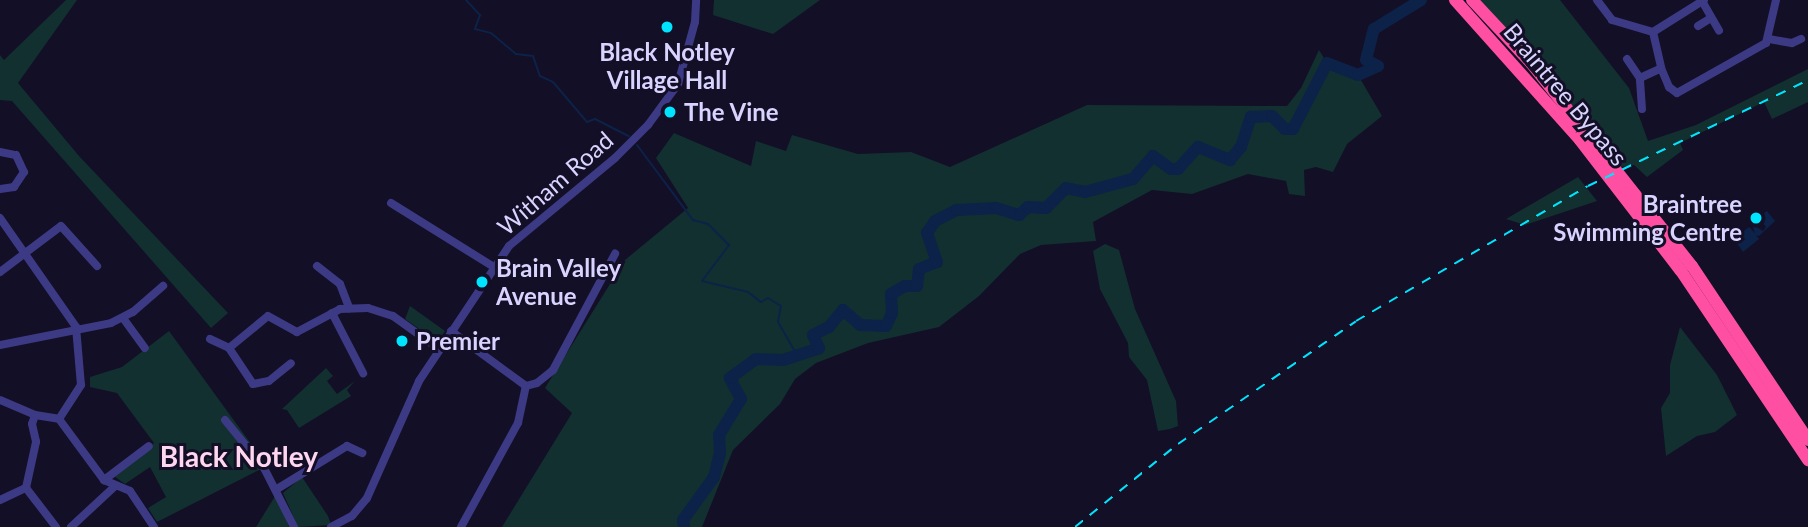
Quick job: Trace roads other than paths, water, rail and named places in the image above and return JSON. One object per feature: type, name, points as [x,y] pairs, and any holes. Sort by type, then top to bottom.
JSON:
[{"type":"highway","name":"Braintree Bypass","points":[[1472,0],[1531,63],[1692,267],[1808,440]]},
{"type":"highway","name":"Braintree Bypass","points":[[1456,1],[1580,140],[1664,249],[1754,376],[1808,460]]},
{"type":"street","name":"Witham Road","points":[[331,527],[352,516],[367,498],[419,381],[509,246],[583,187],[648,125],[678,84],[695,22],[695,0]]},
{"type":"street","points":[[1597,0],[1612,20],[1653,32],[1703,1],[1719,31]]},
{"type":"street","points":[[1769,39],[1776,0]]},
{"type":"street","points":[[1698,26],[1711,18]]},
{"type":"street","points":[[1653,32],[1661,68],[1669,87],[1677,93],[1769,39],[1792,44],[1801,39]]},
{"type":"street","points":[[1627,59],[1640,78],[1642,108]]},
{"type":"street","points":[[1640,78],[1661,68]]},
{"type":"street","points":[[0,152],[16,155],[24,172],[14,187],[0,190]]},
{"type":"street","points":[[391,204],[494,267]]},
{"type":"street","points":[[58,216],[61,226],[97,265]]},
{"type":"street","points":[[0,218],[76,327],[81,385],[59,419]]},
{"type":"street","points":[[0,272],[61,226]]},
{"type":"street","points":[[461,527],[518,423],[526,386],[553,370],[615,254]]},
{"type":"street","points":[[317,266],[340,284],[349,308]]},
{"type":"street","points":[[0,345],[123,318],[163,286]]},
{"type":"street","points":[[229,348],[268,316],[297,332],[332,313],[349,308],[368,308],[393,316],[439,349]]},
{"type":"street","points":[[332,313],[363,373]]},
{"type":"street","points":[[123,318],[145,348]]},
{"type":"street","points":[[451,331],[526,386]]},
{"type":"street","points":[[210,339],[229,348],[253,384],[269,381],[291,363]]},
{"type":"street","points":[[0,400],[35,415],[59,419],[104,480],[114,487],[130,491],[154,527]]},
{"type":"street","points":[[35,415],[32,424],[36,442],[26,488],[56,527]]},
{"type":"street","points":[[225,420],[277,489],[294,527]]},
{"type":"street","points":[[104,480],[149,446]]},
{"type":"street","points":[[277,489],[348,446],[362,453]]},
{"type":"street","points":[[71,527],[114,487]]},
{"type":"street","points":[[0,500],[26,488]]},
{"type":"water","points":[[1767,211],[1775,221],[1759,236],[1756,235],[1759,239],[1743,252],[1734,239],[1749,227],[1755,233],[1752,224],[1763,231],[1766,227],[1758,217]]},
{"type":"waterway","points":[[466,0],[480,15],[475,29],[491,33],[516,54],[533,56],[540,76],[553,82],[587,122],[595,119],[629,136]]},
{"type":"waterway","points":[[684,527],[683,520],[714,477],[720,453],[719,435],[741,399],[730,378],[756,359],[783,360],[819,348],[813,335],[829,327],[843,310],[860,325],[886,326],[892,313],[891,294],[905,286],[917,286],[919,269],[937,262],[927,233],[935,221],[957,210],[996,208],[1019,215],[1028,207],[1046,208],[1066,188],[1085,192],[1133,179],[1153,156],[1171,169],[1178,169],[1198,147],[1230,160],[1241,147],[1251,117],[1272,116],[1285,129],[1293,129],[1327,63],[1358,75],[1378,66],[1366,60],[1374,29],[1421,0]]},
{"type":"waterway","points":[[637,145],[693,220],[708,224],[729,245],[702,281],[748,292],[761,302],[768,298],[781,306],[778,322],[795,351]]},
{"type":"railway","points":[[1075,527],[1178,444],[1356,321],[1588,186],[1808,80]]},
{"type":"place","name":"Black Notley Village Hall","points":[[667,27]]},
{"type":"place","name":"The Vine","points":[[670,112]]},
{"type":"place","name":"Braintree Swimming Centre","points":[[1756,218]]},
{"type":"place","name":"Brain Valley Avenue","points":[[482,282]]},
{"type":"place","name":"Premier","points":[[402,341]]},
{"type":"district","name":"Black Notley","points":[[239,456]]}]
